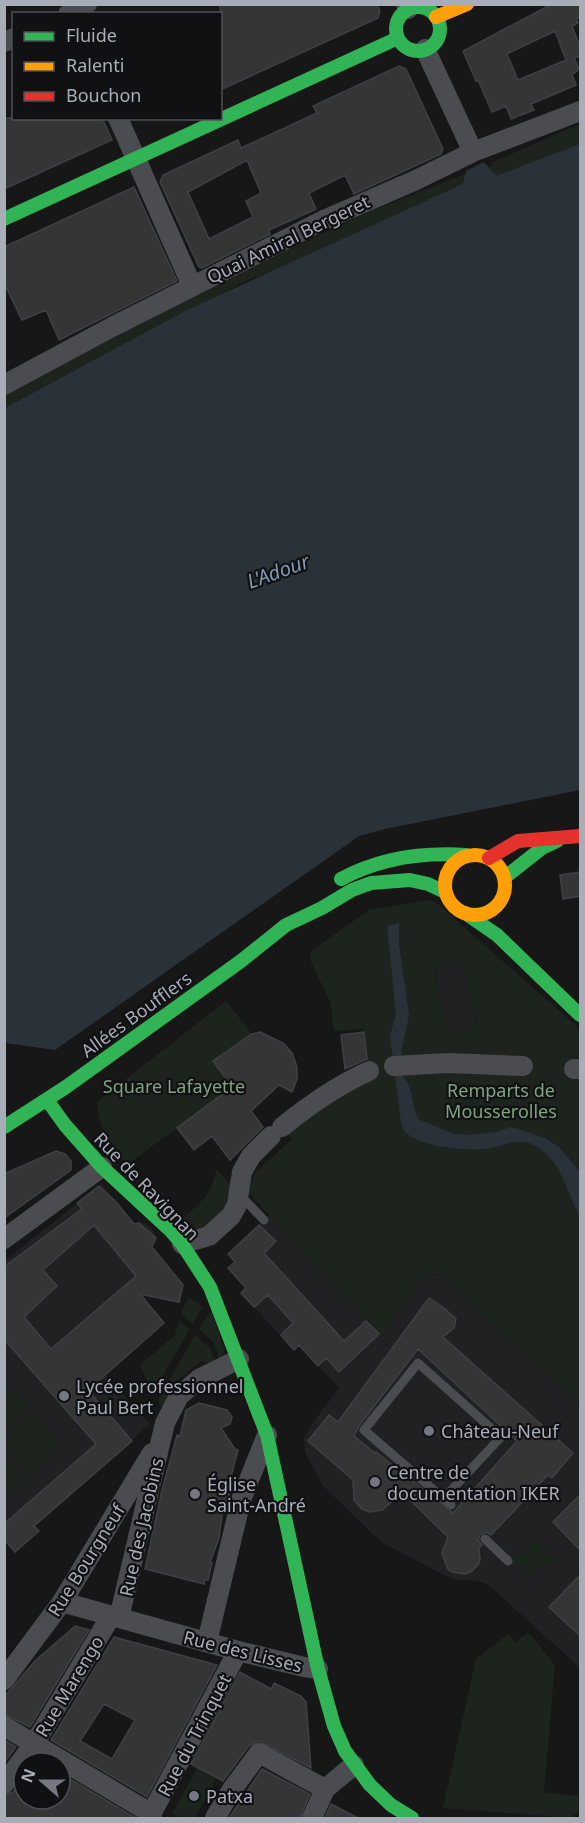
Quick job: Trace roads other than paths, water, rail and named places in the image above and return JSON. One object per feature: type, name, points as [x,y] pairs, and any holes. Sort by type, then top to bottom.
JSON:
[{"type":"main road","points":[[436,17],[467,4]]},
{"type":"main road","points":[[407,7],[423,8],[436,17],[439,27],[438,36],[433,45],[425,49],[412,50],[401,43],[396,32],[398,19],[407,7]]},
{"type":"main road","points":[[222,119],[398,38]]},
{"type":"main road","points":[[4,219],[219,120]]},
{"type":"main road","points":[[489,858],[518,841],[580,836]]},
{"type":"main road","points":[[504,878],[542,848],[560,839]]},
{"type":"main road","points":[[332,884],[366,866],[381,862],[443,853],[478,854],[489,858],[499,866],[504,878],[504,892],[499,903],[497,935]]},
{"type":"main road","points":[[466,855],[451,866],[445,883],[446,892],[454,907],[497,935],[580,1015]]},
{"type":"main road","name":"Allées Boufflers","points":[[4,1127],[47,1100],[241,961],[286,925],[322,908],[352,890],[371,883],[410,880],[428,884],[446,892]]},
{"type":"main road","name":"Allées Boufflers","points":[[286,925],[293,912],[317,894]]},
{"type":"main road","points":[[465,913],[472,915],[487,912],[499,903]]},
{"type":"main road","name":"Rue de Ravignan","points":[[47,1100],[65,1125],[102,1167],[182,1244],[210,1287],[267,1435],[318,1669]]},
{"type":"main road","name":"Rue des Lisses","points":[[318,1669],[334,1726],[354,1765],[370,1785],[392,1805],[412,1818]]},
{"type":"street","points":[[71,12],[87,4]]},
{"type":"street","points":[[425,49],[473,152]]},
{"type":"street","name":"Quai Amiral Bergeret","points":[[4,385],[58,355],[324,220],[416,180],[473,152],[580,111]]},
{"type":"street","points":[[119,120],[192,286]]},
{"type":"street","points":[[399,1065],[449,1063],[523,1066]]},
{"type":"street","points":[[182,1244],[209,1236],[231,1216],[240,1195],[242,1172],[251,1156],[276,1132],[311,1104],[343,1083],[369,1071]]},
{"type":"street","points":[[4,1239],[102,1167]]},
{"type":"street","points":[[162,1436],[165,1423],[179,1396],[199,1379],[239,1359]]},
{"type":"street","points":[[207,1642],[241,1500],[267,1435]]},
{"type":"street","name":"Rue Bourgneuf","points":[[4,1680],[62,1602],[162,1436]]},
{"type":"street","name":"Rue des Jacobins","points":[[115,1617],[162,1436]]},
{"type":"street","name":"Rue des Lisses","points":[[62,1602],[238,1651],[318,1669]]},
{"type":"street","name":"Rue Marengo","points":[[4,1784],[34,1744],[115,1617]]},
{"type":"street","name":"Rue du Trinquet","points":[[150,1816],[238,1651]]},
{"type":"street","points":[[4,1726],[150,1816]]},
{"type":"street","points":[[215,1818],[233,1788],[259,1753],[325,1789]]},
{"type":"street","points":[[312,1818],[325,1789],[354,1765]]},
{"type":"lane","points":[[240,1195],[264,1220]]},
{"type":"lane","points":[[418,1362],[501,1437],[448,1502],[364,1430],[418,1362]]},
{"type":"lane","points":[[485,1539],[508,1561]]},
{"type":"water","name":"L'Adour","points":[[580,144],[580,790],[359,836],[55,1050],[5,1043],[5,408],[189,309],[463,184],[466,171],[484,162],[496,176]]},
{"type":"water","points":[[399,923],[399,944],[409,1015],[401,1054],[403,1076],[409,1085],[418,1119],[454,1134],[472,1135],[496,1132],[511,1127],[545,1138],[559,1147],[580,1172],[580,1215],[558,1169],[552,1160],[536,1146],[516,1142],[483,1149],[453,1148],[418,1140],[403,1129],[390,1036],[396,1014],[387,926]]},
{"type":"place","name":"Lycée professionnel Paul Bert","points":[[64,1396]]},
{"type":"place","name":"Château-Neuf","points":[[429,1431]]},
{"type":"place","name":"Centre de documentation IKER","points":[[375,1482]]},
{"type":"place","name":"Église Saint-André","points":[[195,1494]]},
{"type":"place","name":"Patxa","points":[[194,1796]]},
{"type":"park label","name":"Square Lafayette","points":[[174,1086]]},
{"type":"park label","name":"Remparts de Mousserolles","points":[[501,1100]]}]
